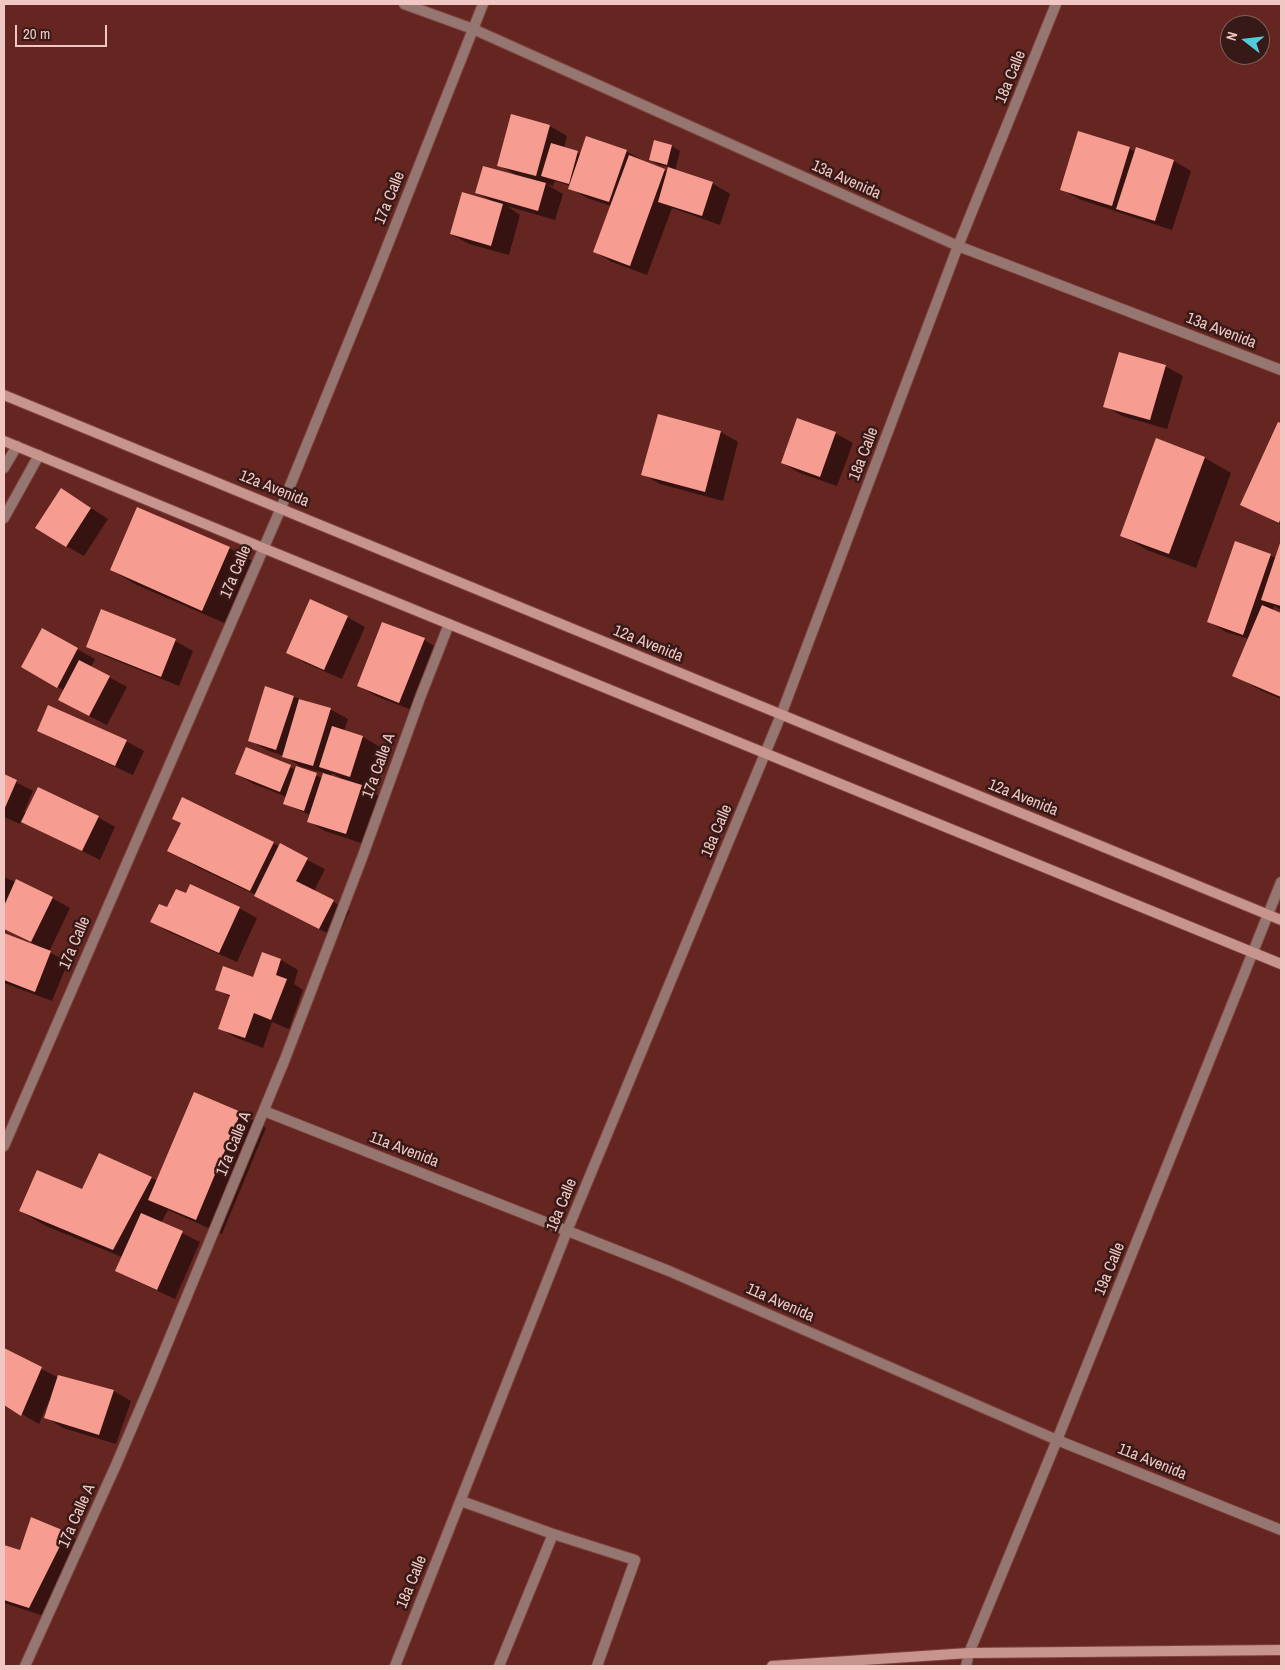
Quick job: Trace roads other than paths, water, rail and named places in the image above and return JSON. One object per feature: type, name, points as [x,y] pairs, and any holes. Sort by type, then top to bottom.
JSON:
[{"type":"main road","name":"12a Avenida","points":[[4,395],[1281,920]]},
{"type":"main road","points":[[4,441],[1281,964]]},
{"type":"main road","points":[[772,1666],[969,1653],[1281,1650]]},
{"type":"street","name":"13a Avenida","points":[[404,4],[473,29],[958,246],[1281,370]]},
{"type":"street","name":"17a Calle","points":[[4,1146],[281,508],[483,4]]},
{"type":"street","name":"18a Calle","points":[[395,1666],[567,1231],[766,753],[958,246],[1056,4]]},
{"type":"street","points":[[4,468],[17,446]]},
{"type":"street","points":[[4,518],[39,455]]},
{"type":"street","name":"17a Calle A","points":[[25,1666],[120,1456],[289,1050],[449,624]]},
{"type":"street","name":"19a Calle","points":[[966,1666],[969,1653],[1057,1440],[1281,882]]},
{"type":"street","name":"11a Avenida","points":[[264,1111],[669,1271],[1057,1440],[1281,1530]]},
{"type":"street","points":[[461,1501],[553,1534],[635,1560],[597,1666]]},
{"type":"street","points":[[500,1666],[553,1534]]}]
